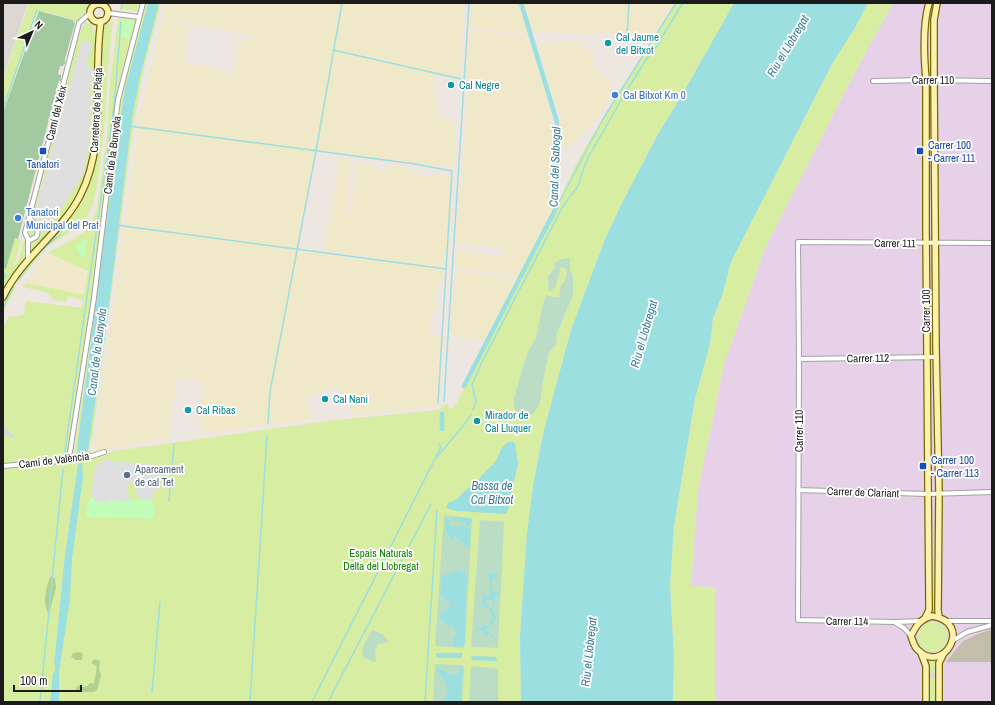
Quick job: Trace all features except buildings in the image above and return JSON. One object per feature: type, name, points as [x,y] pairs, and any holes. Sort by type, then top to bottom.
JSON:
[{"type":"street","points":[[98,3],[105,6],[108,13],[105,19],[98,21],[92,18],[90,13],[93,6],[98,3]]},
{"type":"street","name":"Camí de la Bunyola","points":[[70,452],[93,306],[118,100],[143,3]]},
{"type":"street","name":"Carrer 100","points":[[922,620],[929,610],[926,80],[924,63],[925,23],[928,3]]},
{"type":"street","name":"Carrer 100","points":[[938,3],[934,20],[934,80],[939,617]]},
{"type":"street","name":"Camí del Xeix","points":[[28,259],[28,239],[24,234],[79,23],[90,13]]},
{"type":"street","points":[[108,13],[139,17]]},
{"type":"street","name":"Carretera de la Platja","points":[[3,297],[12,280],[28,259],[73,207],[80,196],[91,168],[96,130],[98,21]]},
{"type":"street","name":"Carrer 110","points":[[873,81],[992,81]]},
{"type":"street","points":[[28,239],[30,240],[36,237],[38,232],[37,228],[29,217]]},
{"type":"street","name":"Carrer 110","points":[[798,242],[798,620]]},
{"type":"street","name":"Carrer 111","points":[[798,242],[926,244],[992,243]]},
{"type":"street","name":"Carrer 112","points":[[799,359],[936,357]]},
{"type":"street","name":"Camí de València","points":[[3,466],[74,460],[90,457],[104,452]]},
{"type":"street","name":"Carrer de Clariant","points":[[798,490],[928,494],[992,492]]},
{"type":"street","points":[[911,636],[916,626],[922,620],[932,616],[939,617],[947,621],[992,621]]},
{"type":"street","name":"Carrer 114","points":[[798,620],[896,622],[922,620]]},
{"type":"street","points":[[921,653],[929,656],[940,656],[950,648],[953,634],[947,621]]},
{"type":"street","points":[[896,622],[911,636],[914,646],[921,653],[926,666],[926,702]]},
{"type":"street","points":[[952,641],[967,632],[992,625]]},
{"type":"street","points":[[939,702],[939,663],[944,653]]},
{"type":"shaded area","points":[[3,3],[28,3],[3,78]]},
{"type":"shaded area","points":[[166,3],[464,3],[460,77],[459,79],[432,75],[434,78],[438,116],[452,121],[456,126],[454,167],[316,151],[297,252],[374,260],[374,257],[324,251],[339,158],[349,160],[351,162],[348,212],[351,212],[357,163],[371,163],[371,168],[377,169],[384,169],[397,165],[409,168],[409,174],[453,177],[449,245],[428,334],[443,336],[438,403],[435,407],[355,415],[352,414],[346,394],[338,389],[329,389],[306,399],[312,419],[206,433],[200,423],[204,382],[178,377],[170,418],[171,435],[168,438],[98,451],[94,450],[140,114],[162,20],[189,26],[184,62],[212,67],[231,77],[238,44],[242,40],[257,37],[163,18]]},
{"type":"shaded area","points":[[471,3],[519,3],[529,35],[527,36],[470,27]]},
{"type":"shaded area","points":[[523,3],[674,3],[657,30],[650,35],[539,32],[530,24]]},
{"type":"shaded area","points":[[893,3],[992,3],[992,702],[712,702],[715,588],[691,586],[698,490],[724,364],[765,248],[855,72]]},
{"type":"shaded area","points":[[474,30],[530,39],[551,110],[552,115],[549,120],[555,130],[554,207],[519,276],[455,268],[456,249],[501,257],[502,248],[456,243],[466,120],[468,78],[466,77],[470,33]]},
{"type":"shaded area","points":[[82,40],[92,43],[86,66],[95,68],[88,93],[91,94],[90,135],[85,172],[51,224],[33,219]]},
{"type":"shaded area","points":[[583,41],[584,49],[593,49],[595,68],[603,77],[612,79],[612,94],[595,122],[565,149],[561,149],[560,119],[538,47],[541,43]]},
{"type":"shaded area","points":[[48,253],[88,271],[84,296],[26,283]]},
{"type":"shaded area","points":[[458,271],[517,279],[486,340],[452,336],[451,330],[455,275]]},
{"type":"shaded area","points":[[3,426],[15,437],[18,439],[3,435]]},
{"type":"shaded area","name":"Aparcament de cal Tet","points":[[112,459],[112,461],[158,465],[158,467],[161,468],[160,490],[156,490],[152,500],[140,499],[135,492],[135,483],[128,482],[128,492],[131,502],[110,500],[109,503],[94,502],[95,498],[91,495],[95,467],[101,461]]},
{"type":"shaded area","points":[[992,629],[992,662],[946,662],[963,641]]},
{"type":"green space","points":[[29,3],[93,3],[81,16],[77,23],[73,22],[73,19],[45,12],[37,13],[3,113],[3,79]]},
{"type":"green space","points":[[122,3],[139,3],[137,11],[121,9]]},
{"type":"green space","points":[[145,3],[149,3],[79,450],[78,454],[74,454],[96,303],[120,104]]},
{"type":"green space","points":[[156,3],[161,3],[145,64],[134,121],[92,440],[90,445],[90,453],[86,454],[129,114]]},
{"type":"green space","name":"Espais Naturals Delta del Llobregat","points":[[675,3],[734,3],[657,136],[622,203],[605,239],[571,330],[543,434],[533,486],[527,533],[520,636],[521,702],[3,702],[3,469],[66,464],[114,451],[326,421],[439,410],[444,405],[445,401],[448,408],[454,408],[559,204],[575,166],[615,98]],"holes":[[[570,258],[570,271],[573,276],[573,295],[557,334],[556,345],[549,352],[540,404],[514,398],[526,356],[536,337],[546,295],[559,298],[561,285],[564,283],[567,271],[561,267],[549,293],[548,276],[555,267]]]},
{"type":"green space","points":[[868,3],[893,3],[855,72],[765,248],[724,364],[698,490],[691,586],[715,587],[715,702],[673,702],[674,657],[670,585],[674,526],[695,399],[710,344],[713,318],[722,296],[731,262],[832,64],[856,26]]},
{"type":"green space","points":[[39,11],[73,20],[75,23],[65,64],[60,66],[58,74],[61,75],[61,81],[59,80],[18,239],[15,238],[6,269],[3,268],[3,113]]},
{"type":"green space","points":[[123,18],[134,20],[136,23],[118,87],[88,324],[68,454],[66,459],[63,458],[62,460],[3,464],[3,328],[9,316],[17,317],[18,315],[24,315],[26,301],[82,308],[83,300],[68,296],[66,302],[52,300],[53,297],[49,296],[49,293],[23,287],[26,283],[84,295],[88,271],[48,253],[88,229],[97,208],[107,136],[110,83],[118,19]]},
{"type":"green space","points":[[113,20],[105,120],[98,180],[93,205],[87,217],[79,226],[47,247],[19,281],[17,281],[17,278],[22,270],[66,223],[81,199],[89,182],[94,164],[99,127],[101,35],[104,27]]},
{"type":"green space","points":[[122,20],[134,21],[129,39],[121,37]]},
{"type":"green space","points":[[86,22],[93,26],[96,37],[93,135],[88,169],[82,188],[76,198],[62,217],[30,252],[30,242],[37,239],[41,232],[40,228],[32,218],[79,36],[82,27]]},
{"type":"green space","points":[[30,222],[36,230],[35,235],[31,237],[27,234]]},
{"type":"green space","points":[[15,238],[21,240],[16,260],[13,263],[15,264],[18,261],[24,240],[26,240],[24,259],[3,290],[3,268],[6,269]]},
{"type":"green space","points":[[85,239],[87,240],[85,257],[81,257],[75,246]]},
{"type":"green space","points":[[570,258],[570,271],[573,276],[573,295],[557,334],[556,345],[549,352],[540,404],[533,414],[519,418],[514,408],[514,398],[526,356],[536,337],[542,307],[546,295],[559,298],[561,285],[564,283],[567,272],[566,269],[561,267],[556,286],[549,293],[548,276],[555,268],[554,263],[562,259]]},
{"type":"green space","points":[[12,285],[16,287],[4,310],[3,302]]},
{"type":"green space","points":[[91,498],[152,500],[155,512],[152,519],[86,517],[87,503]]},
{"type":"green space","points":[[444,515],[472,518],[465,645],[464,648],[435,645]],"holes":[[[452,519],[471,523],[468,528],[469,530],[466,546],[455,536],[449,539],[444,527],[445,520],[451,526],[456,527],[465,527],[466,524]],[[459,570],[458,572],[468,579],[466,593],[465,644],[453,640],[456,633],[442,611],[448,608],[450,603],[440,597]]]},
{"type":"green space","points":[[480,520],[504,522],[498,648],[471,647]],"holes":[[[489,574],[495,577],[492,580],[491,586],[493,591],[499,592],[499,594],[495,600],[486,599],[486,604],[482,598],[489,596]],[[486,604],[493,609],[497,618],[488,628],[487,632],[494,639],[488,635],[485,637],[483,631],[478,627],[488,625],[492,617],[491,611]]]},
{"type":"green space","points":[[51,576],[55,578],[56,588],[49,614],[45,601]]},
{"type":"green space","points":[[933,622],[944,626],[948,637],[944,648],[933,652],[922,648],[918,637],[922,626]]},
{"type":"green space","points":[[372,630],[382,634],[389,642],[378,644],[375,651],[376,662],[362,656],[363,646]]},
{"type":"green space","points":[[80,652],[83,654],[82,660],[76,660],[71,657],[73,653]]},
{"type":"green space","points":[[94,659],[100,661],[99,670],[101,675],[97,690],[94,692],[77,692],[76,688],[79,685],[82,687],[87,686],[90,683],[94,684],[97,666],[91,663]]},
{"type":"green space","points":[[930,661],[934,661],[936,663],[936,673],[929,673]]},
{"type":"green space","points":[[435,665],[462,665],[464,667],[463,702],[463,668],[460,668],[460,672],[452,675],[439,667],[436,670],[446,685],[447,693],[442,702],[433,702]]},
{"type":"green space","points":[[472,666],[498,669],[498,702],[469,702]]},
{"type":"green space","points":[[929,677],[936,677],[936,702],[928,702]]},
{"type":"water","points":[[148,3],[159,3],[140,77],[132,118],[106,330],[88,450],[86,454],[78,454],[77,449],[118,134],[125,89]]},
{"type":"water","name":"Riu el Llobregat","points":[[734,3],[868,3],[856,26],[832,64],[731,262],[722,296],[713,318],[710,344],[695,399],[674,526],[670,585],[674,657],[673,702],[521,702],[520,636],[527,533],[533,486],[543,434],[571,330],[605,239],[622,203],[657,136]]},
{"type":"water","name":"Bassa de Cal Bitxot","points":[[513,442],[515,444],[518,464],[510,505],[506,514],[457,511],[446,508],[448,503],[459,498],[462,493],[475,483],[495,462],[505,444]]},
{"type":"water","points":[[82,462],[83,476],[72,559],[70,599],[60,666],[54,665],[65,554],[78,464]]},
{"type":"water","points":[[448,517],[449,525],[457,527],[461,525],[465,527],[466,524],[452,519],[455,517],[472,519],[468,528],[471,529],[469,547],[466,547],[455,536],[452,541],[448,537],[445,528],[445,520]]},
{"type":"water","points":[[459,569],[459,572],[466,573],[468,579],[466,593],[465,644],[460,647],[453,645],[453,640],[456,633],[452,625],[448,625],[440,620],[442,611],[448,608],[450,603],[440,597],[442,575],[451,574]]},
{"type":"water","points":[[497,573],[498,577],[492,580],[491,586],[493,591],[499,592],[495,600],[495,605],[493,607],[493,600],[486,600],[486,604],[493,609],[497,619],[494,620],[494,625],[492,624],[487,631],[495,637],[494,639],[489,635],[485,637],[483,631],[475,631],[478,627],[488,625],[492,617],[489,608],[482,607],[482,598],[484,595],[489,596],[489,574]]},
{"type":"water","points":[[437,653],[462,653],[462,656],[461,658],[437,658]]},
{"type":"water","points":[[471,657],[496,657],[497,661],[472,660]]},
{"type":"water","points":[[438,667],[452,675],[460,672],[460,668],[463,667],[462,702],[442,702],[447,693],[447,689],[444,681],[436,670]]},
{"type":"water","points":[[53,673],[59,674],[59,702],[50,702]]},
{"type":"waterway","points":[[121,9],[122,3]]},
{"type":"waterway","points":[[268,423],[270,392],[316,151],[342,3]]},
{"type":"waterway","points":[[444,401],[469,3]]},
{"type":"waterway","name":"Canal del Sabogal","points":[[464,386],[556,208],[557,122],[521,3]]},
{"type":"waterway","points":[[627,34],[629,3]]},
{"type":"waterway","points":[[556,208],[603,119],[676,3]]},
{"type":"waterway","points":[[473,410],[476,402],[472,385],[481,364],[563,206],[578,186],[589,156],[624,95],[649,55],[658,45],[683,3]]},
{"type":"waterway","points":[[3,109],[37,10]]},
{"type":"waterway","points":[[64,458],[114,107],[121,22]]},
{"type":"waterway","points":[[333,50],[461,79]]},
{"type":"waterway","points":[[129,126],[415,164],[452,171],[438,403]]},
{"type":"waterway","points":[[116,225],[446,269]]},
{"type":"waterway","points":[[19,279],[43,249],[61,235]]},
{"type":"waterway","points":[[3,272],[6,276],[3,281]]},
{"type":"waterway","points":[[3,308],[13,287]]},
{"type":"waterway","points":[[442,414],[442,429]]},
{"type":"waterway","points":[[437,457],[471,415]]},
{"type":"waterway","points":[[250,702],[267,436]]},
{"type":"waterway","points":[[169,501],[174,444]]},
{"type":"waterway","points":[[312,702],[441,447],[439,444]]},
{"type":"waterway","points":[[40,702],[63,469]]},
{"type":"waterway","points":[[328,702],[431,504]]},
{"type":"waterway","points":[[425,702],[437,511]]},
{"type":"waterway","points":[[152,692],[160,602]]},
{"type":"waterway","name":"Canal de la Bunyola","points":[[56,678],[58,662]]},
{"type":"place","name":"Cal Jaume del Bitxot","points":[[608,43]]},
{"type":"place","name":"Cal Negre","points":[[451,85]]},
{"type":"place","name":"Cal Bitxot Km 0","points":[[615,95]]},
{"type":"place","name":"Tanatori","points":[[43,151]]},
{"type":"place","name":"Carrer 100 - Carrer 111","points":[[920,151]]},
{"type":"place","name":"Tanatori Municipal del Prat","points":[[18,218]]},
{"type":"place","name":"Cal Nani","points":[[325,399]]},
{"type":"place","name":"Cal Ribas","points":[[188,410]]},
{"type":"place","name":"Mirador de Cal Lluquer","points":[[477,421]]},
{"type":"place","name":"Carrer 100 - Carrer 113","points":[[923,466]]},
{"type":"place","name":"Aparcament de cal Tet","points":[[127,475]]}]
